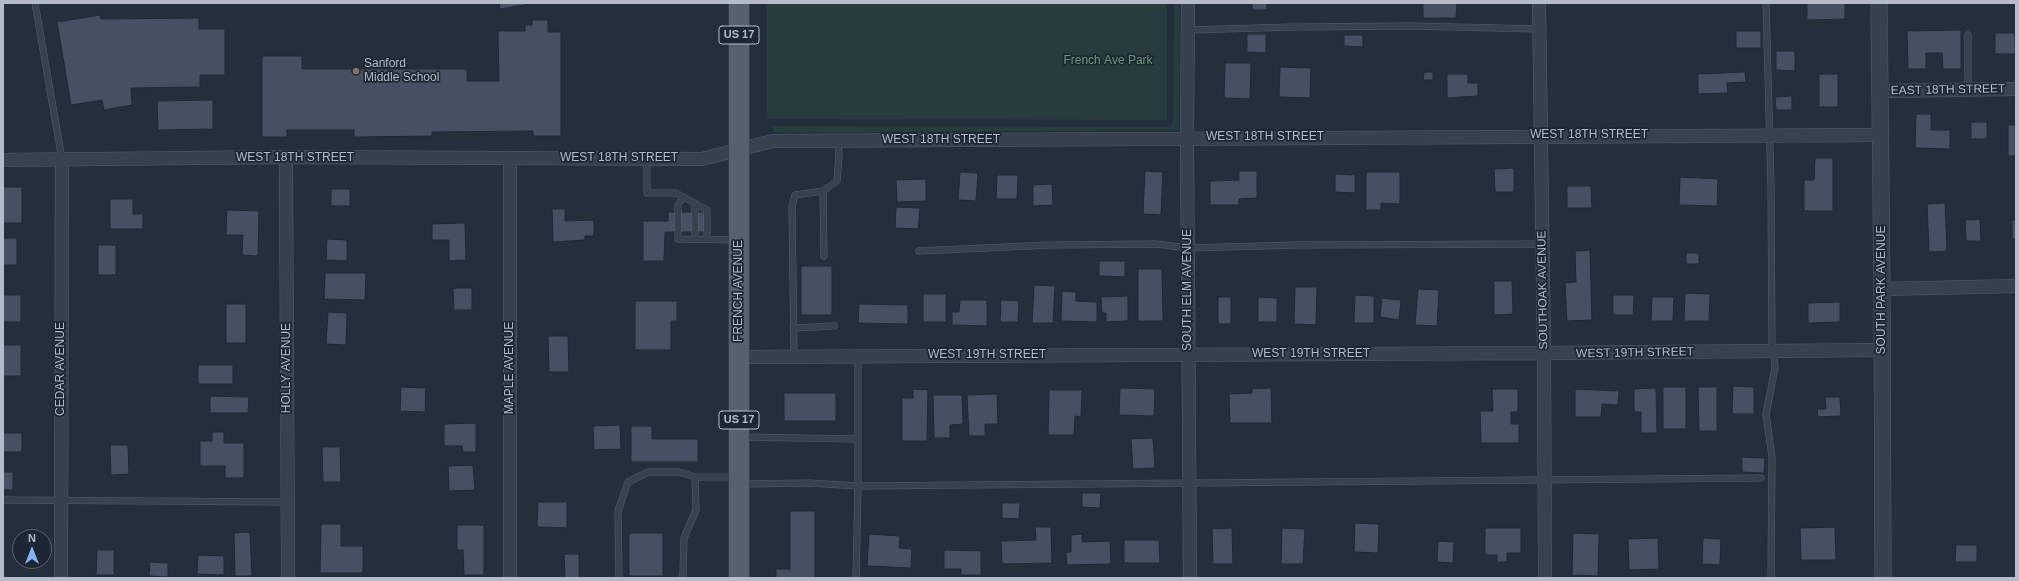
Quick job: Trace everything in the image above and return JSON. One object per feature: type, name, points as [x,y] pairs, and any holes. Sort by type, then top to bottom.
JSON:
[{"type":"main road","name":"FRENCH AVENUE","points":[[739,3],[739,578]]},
{"type":"street","name":"SOUTH ELM AVENUE","points":[[1188,3],[1187,138],[1190,578]]},
{"type":"street","name":"SOUTHOAK AVENUE","points":[[1539,3],[1544,354],[1545,578]]},
{"type":"street","name":"SOUTH PARK AVENUE","points":[[1879,3],[1881,91],[1883,578]]},
{"type":"street","name":"EAST 18TH STREET","points":[[1881,91],[2016,89]]},
{"type":"street","name":"WEST 18TH STREET","points":[[3,160],[286,157],[702,159],[773,142],[1881,134]]},
{"type":"street","name":"HOLLY AVENUE","points":[[286,157],[288,578]]},
{"type":"street","name":"MAPLE AVENUE","points":[[510,158],[510,578]]},
{"type":"street","name":"CEDAR AVENUE","points":[[61,578],[62,159]]},
{"type":"street","points":[[1882,289],[2016,286]]},
{"type":"street","name":"WEST 19TH STREET","points":[[739,357],[1544,354],[1882,350]]},
{"type":"lane","points":[[35,3],[62,159]]},
{"type":"lane","points":[[1766,3],[1770,135],[1773,351],[1775,368],[1766,414],[1772,457],[1771,578]]},
{"type":"lane","points":[[1188,30],[1410,26],[1540,29]]},
{"type":"lane","points":[[1968,35],[1968,90]]},
{"type":"lane","points":[[794,356],[792,206],[795,195],[823,191],[837,181],[839,157],[838,141]]},
{"type":"lane","points":[[647,159],[647,193],[676,193],[707,210],[707,239]]},
{"type":"lane","points":[[823,191],[824,256]]},
{"type":"lane","points":[[683,197],[678,205],[678,239],[739,240]]},
{"type":"lane","points":[[695,204],[695,239]]},
{"type":"lane","points":[[919,251],[1051,245],[1156,244],[1188,248],[1297,245],[1542,244]]},
{"type":"lane","points":[[793,328],[834,326]]},
{"type":"lane","points":[[856,578],[858,356]]},
{"type":"lane","points":[[739,437],[858,439]]},
{"type":"lane","points":[[619,578],[618,512],[628,482],[648,472],[679,472],[695,477],[858,486],[1761,478]]},
{"type":"lane","points":[[682,578],[684,576],[684,538],[696,510],[695,477]]},
{"type":"lane","points":[[3,500],[287,502]]},
{"type":"green space","name":"French Ave Park","points":[[767,3],[1167,3],[1167,120],[767,119]]},
{"type":"green space","points":[[1174,3],[1180,3],[1179,130],[773,133],[773,126],[1171,127],[1173,120]]},
{"type":"building","points":[[499,3],[537,3],[500,9]]},
{"type":"building","points":[[1252,3],[1267,3],[1267,10],[1252,10]]},
{"type":"building","points":[[1423,3],[1457,3],[1456,18],[1423,18]]},
{"type":"building","points":[[1807,3],[1845,3],[1845,19],[1807,20]]},
{"type":"building","points":[[100,15],[101,19],[199,18],[199,29],[225,29],[225,75],[200,75],[200,87],[131,88],[132,105],[104,110],[102,100],[71,105],[57,22]]},
{"type":"building","points":[[532,20],[548,20],[548,32],[561,32],[561,136],[533,136],[533,131],[432,132],[432,136],[354,137],[354,130],[287,130],[287,137],[262,137],[262,56],[302,56],[302,69],[467,69],[467,81],[499,81],[498,31],[525,31],[525,25],[532,25]]},
{"type":"building","points":[[1961,30],[1961,69],[1943,69],[1942,53],[1926,53],[1926,69],[1908,69],[1907,31]]},
{"type":"building","points":[[1736,31],[1761,31],[1761,48],[1736,48]]},
{"type":"building","points":[[1995,33],[2015,33],[2015,54],[1995,54]]},
{"type":"building","points":[[1247,34],[1266,34],[1266,53],[1247,52]]},
{"type":"building","points":[[1344,35],[1363,35],[1363,47],[1344,46]]},
{"type":"building","points":[[1776,51],[1795,51],[1795,71],[1776,70]]},
{"type":"building","points":[[1225,63],[1251,63],[1250,99],[1224,98]]},
{"type":"building","points":[[1280,67],[1311,68],[1310,98],[1279,97]]},
{"type":"building","points":[[1424,72],[1433,72],[1433,80],[1423,80]]},
{"type":"building","points":[[1745,72],[1746,82],[1727,83],[1728,93],[1698,94],[1698,74]]},
{"type":"building","points":[[1447,74],[1468,74],[1468,83],[1478,83],[1478,96],[1447,98]]},
{"type":"building","points":[[1819,74],[1838,74],[1838,107],[1819,107]]},
{"type":"building","points":[[1792,96],[1792,110],[1776,110],[1775,97]]},
{"type":"building","points":[[213,100],[213,129],[158,130],[157,101]]},
{"type":"building","points":[[1916,114],[1931,114],[1931,130],[1950,130],[1950,149],[1915,148]]},
{"type":"building","points":[[1971,122],[1987,122],[1987,139],[1971,139]]},
{"type":"building","points":[[2008,125],[2016,125],[2016,156],[2008,156]]},
{"type":"building","points":[[1815,158],[1833,158],[1833,211],[1804,211],[1804,180],[1814,180]]},
{"type":"building","points":[[1514,168],[1514,192],[1495,192],[1494,169]]},
{"type":"building","points":[[1145,171],[1163,172],[1161,215],[1143,214]]},
{"type":"building","points":[[1239,171],[1257,171],[1257,198],[1239,199],[1239,205],[1210,205],[1210,181],[1239,180]]},
{"type":"building","points":[[960,172],[978,173],[976,201],[958,200]]},
{"type":"building","points":[[1366,172],[1400,172],[1400,204],[1381,203],[1381,210],[1366,210]]},
{"type":"building","points":[[1335,174],[1355,175],[1355,193],[1335,192]]},
{"type":"building","points":[[997,175],[1018,175],[1017,199],[996,199]]},
{"type":"building","points":[[1680,177],[1718,179],[1717,206],[1679,205]]},
{"type":"building","points":[[926,179],[926,201],[897,202],[896,180]]},
{"type":"building","points":[[1052,184],[1053,205],[1033,206],[1033,185]]},
{"type":"building","points":[[1567,186],[1591,186],[1592,208],[1567,208]]},
{"type":"building","points":[[3,187],[22,187],[22,223],[3,223]]},
{"type":"building","points":[[331,189],[350,189],[350,206],[331,206]]},
{"type":"building","points":[[110,199],[133,199],[133,214],[143,214],[143,229],[110,229]]},
{"type":"building","points":[[1945,203],[1947,251],[1929,252],[1927,204]]},
{"type":"building","points":[[896,207],[920,208],[918,229],[895,228]]},
{"type":"building","points":[[552,209],[565,209],[565,221],[594,220],[594,236],[585,236],[585,240],[553,242]]},
{"type":"building","points":[[227,210],[259,211],[258,256],[242,255],[243,235],[226,235]]},
{"type":"building","points":[[668,212],[707,212],[706,232],[665,232],[664,261],[643,261],[643,221],[668,221]]},
{"type":"building","points":[[1980,219],[1981,241],[1966,241],[1965,220]]},
{"type":"building","points":[[2012,220],[2016,220],[2016,239],[2012,239]]},
{"type":"building","points":[[465,223],[466,260],[449,261],[449,240],[432,240],[432,224]]},
{"type":"building","points":[[3,238],[17,238],[17,265],[3,265]]},
{"type":"building","points":[[327,239],[347,240],[347,261],[326,260]]},
{"type":"building","points":[[98,245],[116,245],[116,275],[98,275]]},
{"type":"building","points":[[1590,250],[1592,320],[1567,321],[1565,283],[1576,282],[1575,251]]},
{"type":"building","points":[[1686,253],[1699,253],[1699,264],[1686,264]]},
{"type":"building","points":[[1099,261],[1125,261],[1125,277],[1099,276]]},
{"type":"building","points":[[801,266],[832,266],[832,315],[801,315]]},
{"type":"building","points":[[1138,269],[1162,269],[1163,321],[1138,321]]},
{"type":"building","points":[[325,273],[366,273],[365,300],[324,299]]},
{"type":"building","points":[[1494,281],[1512,281],[1513,314],[1494,315]]},
{"type":"building","points":[[1034,285],[1055,286],[1053,323],[1032,323]]},
{"type":"building","points":[[1295,287],[1317,287],[1316,325],[1294,324]]},
{"type":"building","points":[[453,288],[472,288],[472,310],[454,310]]},
{"type":"building","points":[[1418,289],[1439,290],[1437,326],[1415,325]]},
{"type":"building","points":[[1062,291],[1076,292],[1076,301],[1097,302],[1097,322],[1061,321]]},
{"type":"building","points":[[1685,293],[1710,294],[1709,321],[1684,321]]},
{"type":"building","points":[[923,294],[946,294],[946,322],[923,322]]},
{"type":"building","points":[[3,295],[21,295],[21,322],[3,322]]},
{"type":"building","points":[[1355,295],[1374,296],[1374,323],[1354,323]]},
{"type":"building","points":[[1613,295],[1634,295],[1633,315],[1613,315]]},
{"type":"building","points":[[1128,296],[1128,321],[1106,322],[1106,313],[1102,313],[1101,297]]},
{"type":"building","points":[[1218,297],[1231,297],[1231,324],[1218,324]]},
{"type":"building","points":[[1258,297],[1277,298],[1277,322],[1258,322]]},
{"type":"building","points":[[1652,297],[1674,297],[1673,321],[1651,321]]},
{"type":"building","points":[[1382,298],[1401,300],[1399,320],[1380,317]]},
{"type":"building","points":[[960,300],[987,300],[987,326],[952,325],[952,312],[959,312]]},
{"type":"building","points":[[1001,300],[1019,301],[1018,322],[1000,322]]},
{"type":"building","points":[[635,301],[677,301],[677,321],[671,321],[671,350],[635,350]]},
{"type":"building","points":[[1840,302],[1840,322],[1808,323],[1808,303]]},
{"type":"building","points":[[226,304],[246,304],[246,343],[226,343]]},
{"type":"building","points":[[859,304],[908,305],[908,324],[858,323]]},
{"type":"building","points":[[328,312],[347,313],[346,345],[326,344]]},
{"type":"building","points":[[548,336],[568,336],[569,372],[549,372]]},
{"type":"building","points":[[3,345],[21,345],[21,376],[3,376]]},
{"type":"building","points":[[198,365],[233,365],[233,384],[198,384]]},
{"type":"building","points":[[1733,386],[1754,387],[1754,414],[1732,414]]},
{"type":"building","points":[[401,387],[426,388],[425,412],[400,411]]},
{"type":"building","points":[[1663,387],[1686,387],[1686,429],[1663,429]]},
{"type":"building","points":[[1698,387],[1717,387],[1717,431],[1699,431]]},
{"type":"building","points":[[1120,388],[1155,389],[1154,416],[1119,415]]},
{"type":"building","points":[[1271,388],[1272,423],[1230,423],[1229,394],[1252,393],[1252,389]]},
{"type":"building","points":[[1656,388],[1657,433],[1641,433],[1641,412],[1634,412],[1634,389]]},
{"type":"building","points":[[913,389],[928,390],[927,441],[902,441],[902,398],[913,398]]},
{"type":"building","points":[[1492,389],[1518,389],[1518,412],[1511,412],[1511,424],[1519,424],[1519,443],[1481,443],[1480,411],[1493,411]]},
{"type":"building","points":[[1575,389],[1619,391],[1618,405],[1602,404],[1601,417],[1575,417]]},
{"type":"building","points":[[1049,390],[1082,390],[1081,417],[1075,416],[1074,435],[1048,435]]},
{"type":"building","points":[[784,393],[836,393],[836,421],[784,421]]},
{"type":"building","points":[[997,394],[998,424],[985,424],[985,436],[969,436],[967,395]]},
{"type":"building","points":[[933,395],[962,395],[963,424],[950,425],[950,438],[934,438]]},
{"type":"building","points":[[210,396],[249,397],[248,413],[210,413]]},
{"type":"building","points":[[1825,397],[1840,397],[1841,416],[1818,417],[1817,409],[1826,409]]},
{"type":"building","points":[[476,423],[476,452],[463,452],[462,446],[444,446],[444,424]]},
{"type":"building","points":[[620,425],[621,449],[594,450],[593,426]]},
{"type":"building","points":[[631,426],[652,426],[652,439],[698,439],[698,462],[631,462]]},
{"type":"building","points":[[212,432],[224,432],[224,443],[244,443],[244,478],[225,478],[225,466],[200,466],[200,441],[212,441]]},
{"type":"building","points":[[3,433],[22,433],[22,452],[3,452]]},
{"type":"building","points":[[1153,438],[1155,468],[1133,469],[1131,439]]},
{"type":"building","points":[[110,445],[128,445],[129,474],[111,475]]},
{"type":"building","points":[[322,447],[340,447],[341,482],[323,482]]},
{"type":"building","points":[[1742,457],[1765,458],[1764,473],[1742,472]]},
{"type":"building","points":[[473,465],[475,490],[449,491],[448,466]]},
{"type":"building","points":[[3,472],[13,472],[13,490],[3,490]]},
{"type":"building","points":[[1082,493],[1101,493],[1100,508],[1082,507]]},
{"type":"building","points":[[538,502],[567,502],[567,528],[537,527]]},
{"type":"building","points":[[1002,503],[1020,503],[1019,519],[1002,518]]},
{"type":"building","points":[[790,511],[815,511],[815,578],[776,578],[776,569],[790,569]]},
{"type":"building","points":[[1355,523],[1379,524],[1378,553],[1354,552]]},
{"type":"building","points":[[321,524],[341,524],[341,546],[363,546],[363,573],[320,573]]},
{"type":"building","points":[[457,525],[484,525],[484,575],[464,575],[463,550],[457,550]]},
{"type":"building","points":[[1035,527],[1051,527],[1052,563],[1002,564],[1001,541],[1036,540]]},
{"type":"building","points":[[1835,527],[1836,560],[1801,560],[1800,528]]},
{"type":"building","points":[[1232,528],[1233,564],[1213,564],[1212,529]]},
{"type":"building","points":[[1282,528],[1305,529],[1303,564],[1281,564]]},
{"type":"building","points":[[1485,528],[1521,528],[1521,553],[1507,553],[1507,562],[1497,562],[1497,555],[1485,555]]},
{"type":"building","points":[[250,532],[252,576],[235,576],[234,533]]},
{"type":"building","points":[[629,533],[663,533],[663,576],[629,576]]},
{"type":"building","points":[[1573,533],[1599,534],[1598,576],[1572,575]]},
{"type":"building","points":[[869,534],[900,536],[899,548],[912,549],[911,568],[867,566]]},
{"type":"building","points":[[1082,534],[1082,542],[1110,541],[1111,564],[1067,565],[1066,552],[1071,552],[1071,535]]},
{"type":"building","points":[[1658,538],[1659,569],[1629,570],[1628,539]]},
{"type":"building","points":[[1703,538],[1721,539],[1720,565],[1702,564]]},
{"type":"building","points":[[1124,540],[1159,540],[1160,563],[1124,563]]},
{"type":"building","points":[[1438,541],[1454,542],[1453,563],[1437,562]]},
{"type":"building","points":[[1956,545],[1977,545],[1977,562],[1955,562]]},
{"type":"building","points":[[97,550],[114,550],[114,575],[96,575]]},
{"type":"building","points":[[944,550],[981,551],[981,575],[961,575],[961,569],[944,569]]},
{"type":"building","points":[[564,554],[579,554],[579,578],[565,578]]},
{"type":"building","points":[[198,555],[224,556],[224,575],[197,574]]},
{"type":"building","points":[[150,562],[168,563],[168,577],[149,576]]},
{"type":"place","name":"Sanford Middle School","points":[[356,71]]}]
